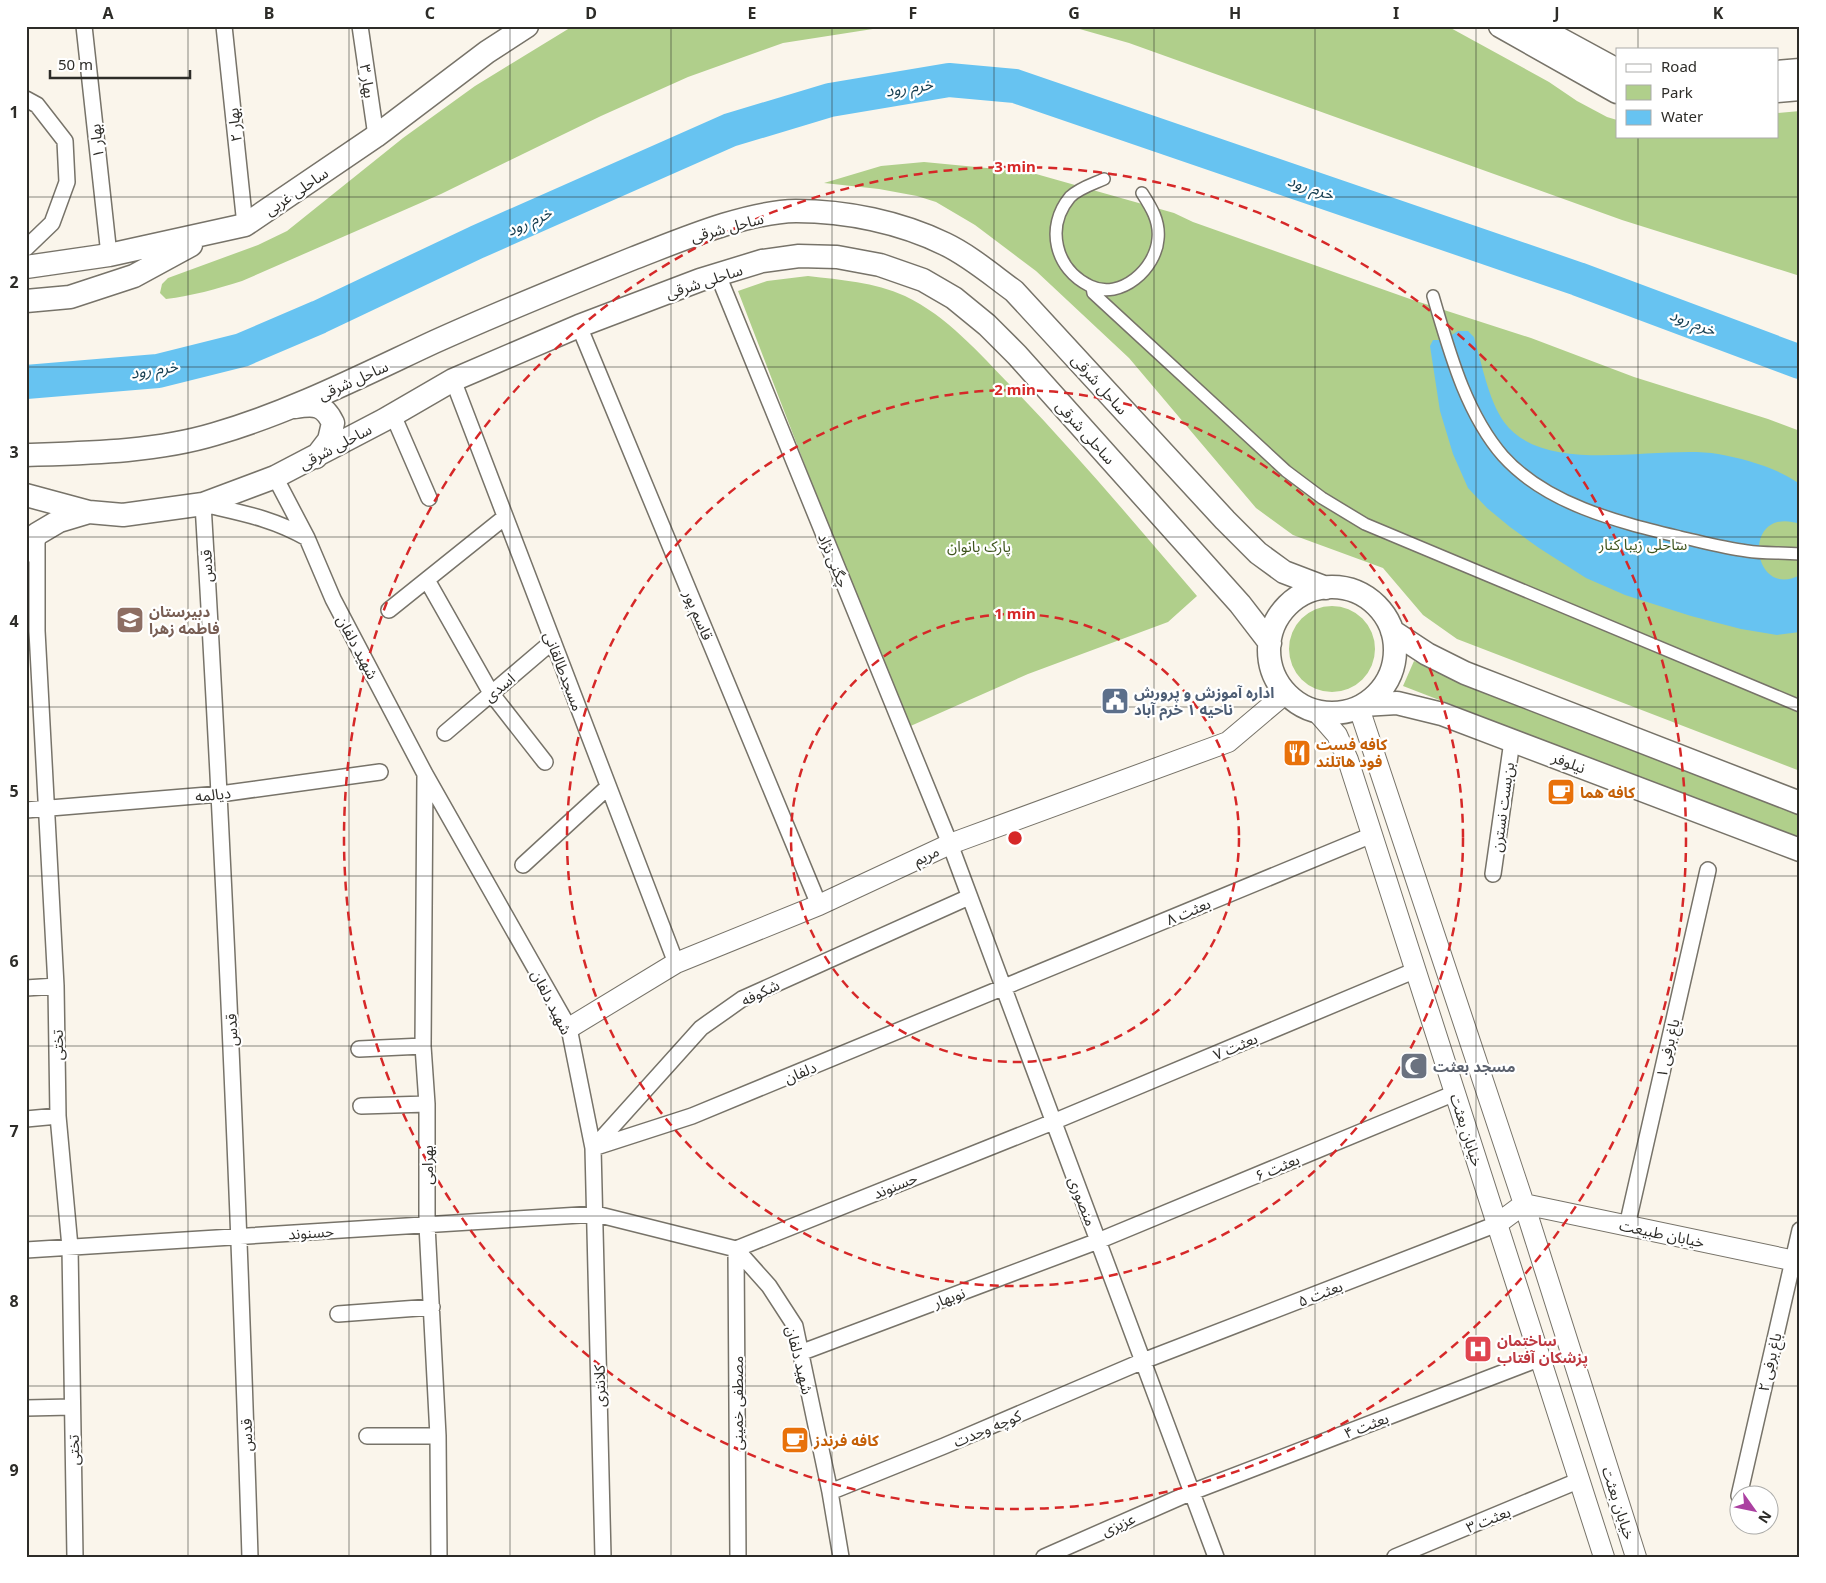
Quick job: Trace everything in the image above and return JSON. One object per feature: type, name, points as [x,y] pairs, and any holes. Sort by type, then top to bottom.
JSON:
[{"type":"main road","name":"ساحلی غربی","points":[[26,267],[109,255],[245,225],[376,136],[502,34],[527,26]]},
{"type":"main road","points":[[1500,26],[1616,91]]},
{"type":"main road","points":[[1536,26],[1560,32],[1616,69]]},
{"type":"main road","points":[[1778,72],[1800,70]]},
{"type":"main road","points":[[1778,92],[1800,89]]},
{"type":"main road","name":"ساحل شرقی","points":[[26,455],[163,445],[214,435],[285,409],[560,288],[686,238],[751,218],[794,211],[849,215],[899,226],[946,244],[979,264],[1014,291],[1225,520],[1258,553],[1284,572],[1326,588]]},
{"type":"main road","points":[[26,301],[70,297],[134,276],[213,233]]},
{"type":"main road","name":"ساحلی شرقی","points":[[26,495],[89,512],[123,515],[203,504],[275,477],[388,418],[453,380],[579,326],[718,275],[762,262],[799,256],[837,257],[889,268],[923,280],[954,298],[987,326],[1017,356],[1240,604],[1270,643]]},
{"type":"main road","points":[[366,374],[351,389],[342,404],[344,416],[352,425],[388,418]]},
{"type":"main road","points":[[285,409],[319,406],[328,412],[333,423],[329,440],[315,457]]},
{"type":"main road","points":[[32,542],[59,521],[89,512]]},
{"type":"main road","points":[[1326,588],[1346,589],[1365,596],[1380,609],[1392,631],[1395,644],[1394,664],[1387,682],[1375,697],[1361,706],[1330,714],[1316,711],[1300,704],[1286,693],[1276,678],[1270,661],[1270,643],[1276,623],[1288,606],[1306,593],[1326,588]]},
{"type":"main road","points":[[1392,631],[1427,654],[1465,673],[1800,803]]},
{"type":"main road","name":"نیلوفر","points":[[1361,706],[1397,703],[1442,714],[1800,850]]},
{"type":"street","name":"بهار ۱","points":[[84,26],[109,255]]},
{"type":"street","name":"بهار ۲","points":[[224,26],[245,225]]},
{"type":"street","name":"بهار ۳","points":[[360,26],[376,136]]},
{"type":"street","points":[[26,99],[37,105],[65,141],[67,182],[52,223],[26,248]]},
{"type":"street","points":[[1104,180],[1083,188],[1071,196],[1056,222],[1054,237],[1062,258],[1074,276],[1092,287],[1107,290],[1124,285],[1137,278],[1154,259],[1158,239],[1158,226],[1154,213],[1142,193]]},
{"type":"street","name":"چگنی نژاد","points":[[718,275],[950,844]]},
{"type":"street","points":[[1092,287],[1094,293],[1286,471],[1322,498],[1365,524],[1800,706]]},
{"type":"street","points":[[1433,296],[1444,335],[1463,386],[1487,433],[1503,456],[1542,487],[1576,506],[1632,526],[1721,547],[1761,553],[1800,554]]},
{"type":"street","name":"قاسم پور","points":[[579,326],[819,905]]},
{"type":"street","name":"مسجدطالقانی","points":[[453,380],[676,963]]},
{"type":"street","points":[[388,418],[429,498]]},
{"type":"street","name":"شهید دلفان","points":[[275,477],[307,538],[333,599],[424,774],[569,1028],[593,1148],[596,1214]]},
{"type":"street","points":[[203,504],[257,516],[291,529],[307,538]]},
{"type":"street","name":"قدس","points":[[203,504],[220,794],[240,1237],[250,1557]]},
{"type":"street","points":[[389,610],[506,517]]},
{"type":"street","name":"تختی","points":[[32,542],[56,986],[58,1116],[70,1247],[75,1557]]},
{"type":"street","points":[[427,580],[491,693],[545,762]]},
{"type":"street","name":"اسدی","points":[[445,733],[553,641]]},
{"type":"street","name":"مریم","points":[[569,1028],[676,963],[819,905],[950,844],[1228,742],[1286,693]]},
{"type":"street","name":"خیابان بعثت","points":[[1361,706],[1524,1204],[1636,1557]]},
{"type":"street","name":"خیابان بعثت","points":[[1316,711],[1337,735],[1348,760],[1604,1557]]},
{"type":"street","name":"بن‌بست نسترن","points":[[1493,874],[1512,740]]},
{"type":"street","name":"دیالمه","points":[[26,810],[45,810],[220,794],[380,772]]},
{"type":"street","name":"بهرامی","points":[[424,774],[423,1046],[427,1104],[427,1225],[438,1436],[439,1557]]},
{"type":"street","points":[[523,865],[608,787]]},
{"type":"street","name":"بعثت ۸","points":[[1003,988],[1372,835]]},
{"type":"street","name":"منصوری","points":[[950,844],[1216,1557]]},
{"type":"street","name":"باغ برفی ۱","points":[[1627,1226],[1708,870]]},
{"type":"street","name":"شکوفه","points":[[593,1148],[701,1028],[742,999],[969,898]]},
{"type":"street","name":"بعثت ۷","points":[[1053,1122],[1416,970]]},
{"type":"street","points":[[26,988],[56,986]]},
{"type":"street","name":"دلفان","points":[[593,1148],[692,1116],[1003,988]]},
{"type":"street","points":[[359,1049],[423,1046]]},
{"type":"street","name":"بعثت ۶","points":[[1098,1242],[1455,1093]]},
{"type":"street","points":[[361,1106],[427,1104]]},
{"type":"street","points":[[26,1119],[58,1116]]},
{"type":"street","name":"حسنوند","points":[[736,1249],[1053,1122]]},
{"type":"street","points":[[1497,1224],[1524,1204]]},
{"type":"street","name":"خیابان طبیعت","points":[[1524,1204],[1796,1261]]},
{"type":"street","points":[[596,1214],[736,1249]]},
{"type":"street","name":"حسنوند","points":[[26,1250],[596,1214]]},
{"type":"street","name":"کلانتری","points":[[596,1214],[603,1557]]},
{"type":"street","name":"بعثت ۵","points":[[1143,1361],[1497,1224]]},
{"type":"street","name":"باغ برفی ۲","points":[[1741,1486],[1796,1261],[1800,1230]]},
{"type":"street","name":"نوبهار","points":[[800,1353],[1098,1242]]},
{"type":"street","name":"شهید دلفان","points":[[736,1249],[768,1286],[795,1326],[830,1492],[841,1557]]},
{"type":"street","name":"مصطفی خمینی","points":[[736,1249],[738,1557]]},
{"type":"street","points":[[338,1314],[432,1307]]},
{"type":"street","name":"بعثت ۴","points":[[1192,1492],[1541,1358]]},
{"type":"street","name":"کوچه وحدت","points":[[830,1492],[944,1446],[1143,1361]]},
{"type":"street","points":[[26,1408],[72,1408]]},
{"type":"street","points":[[367,1436],[438,1436]]},
{"type":"street","name":"بعثت ۳","points":[[1395,1557],[1580,1480]]},
{"type":"street","name":"عزیزی","points":[[1044,1557],[1192,1492]]},
{"type":"green space","points":[[573,26],[892,26],[783,43],[688,77],[601,116],[441,194],[242,281],[176,298],[166,299],[160,293],[162,284],[168,278],[258,245],[287,231],[403,138],[475,86]]},
{"type":"green space","points":[[1069,26],[1447,26],[1549,82],[1577,101],[1616,120],[1616,138],[1778,138],[1778,113],[1800,111],[1800,276],[1622,220],[1129,43]]},
{"type":"green space","name":"ساحلی زیبا کنار","points":[[924,162],[1029,172],[1174,213],[1193,222],[1410,299],[1531,338],[1634,377],[1768,419],[1800,431],[1800,771],[1457,639],[1423,615],[1383,568],[1293,535],[1256,508],[1129,358],[1036,271],[975,225],[936,202],[917,196],[879,189],[824,183],[881,166]]},
{"type":"green space","name":"پارک بانوان","points":[[808,276],[857,282],[893,291],[920,304],[949,325],[987,361],[1059,437],[1197,596],[1168,622],[1028,674],[906,728],[738,291],[767,281]]},
{"type":"green space","points":[[1332,606],[1348,609],[1356,613],[1368,625],[1372,633],[1375,649],[1372,665],[1368,673],[1356,685],[1348,689],[1332,692],[1316,689],[1308,685],[1296,673],[1292,665],[1289,649],[1292,633],[1296,625],[1308,613],[1316,609]]},
{"type":"green space","points":[[1414,661],[1800,814],[1800,839],[1403,686]]},
{"type":"water","points":[[1458,331],[1468,331],[1474,337],[1486,381],[1498,413],[1504,422],[1523,439],[1546,449],[1574,454],[1694,452],[1718,454],[1761,465],[1781,473],[1800,484],[1800,524],[1781,522],[1768,527],[1761,538],[1759,552],[1763,565],[1771,575],[1783,579],[1800,575],[1800,632],[1777,635],[1741,629],[1691,616],[1625,595],[1586,578],[1539,548],[1487,508],[1468,488],[1453,454],[1440,411],[1430,346],[1433,340],[1444,340]]},
{"type":"waterway","name":"خرم رود","points":[[26,382],[158,371],[242,350],[319,317],[477,242],[730,130],[830,100],[949,80],[1015,86],[1578,279],[1800,362]]},
{"type":"place","name":"دبیرستان فاطمه زهرا","points":[[130,620]]},
{"type":"place","name":"اداره آموزش و پرورش ناحیه ۱ خرم آباد","points":[[1115,701]]},
{"type":"place","name":"کافه فست فود هاتلند","points":[[1297,753]]},
{"type":"place","name":"کافه هما","points":[[1561,792]]},
{"type":"place","name":"مسجد بعثت","points":[[1414,1066]]},
{"type":"place","name":"ساختمان پزشکان آفتاب","points":[[1478,1349]]},
{"type":"place","name":"کافه فرندز","points":[[795,1440]]}]
